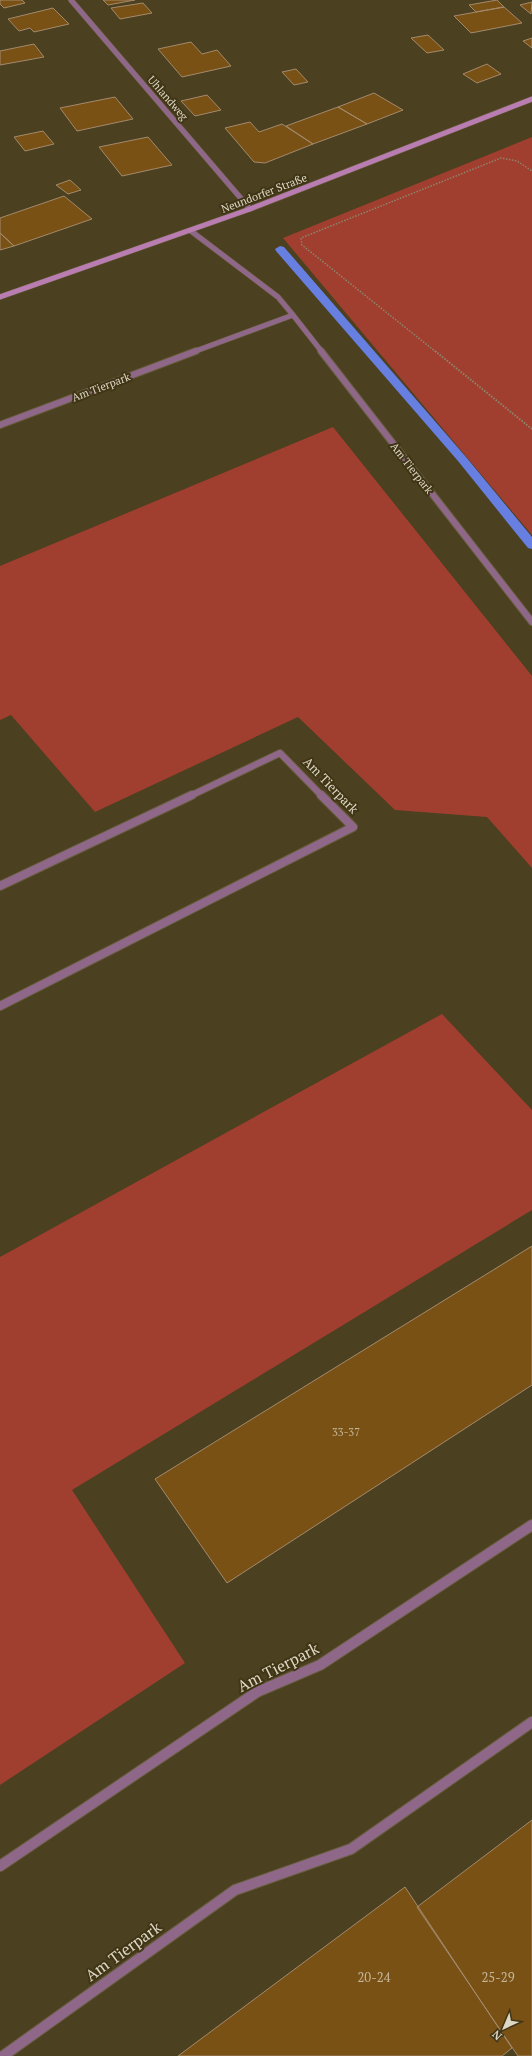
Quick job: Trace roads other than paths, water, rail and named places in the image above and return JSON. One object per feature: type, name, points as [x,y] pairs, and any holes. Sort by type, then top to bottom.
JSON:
[{"type":"main road","name":"Neundorfer Straße","points":[[0,297],[191,231],[532,99]]},
{"type":"street","name":"Uhlandweg","points":[[71,0],[250,209]]},
{"type":"street","name":"Am Tierpark","points":[[191,231],[278,297],[532,622]]},
{"type":"street","name":"Am Tierpark","points":[[0,425],[293,315]]},
{"type":"street","name":"Am Tierpark","points":[[0,886],[280,753],[353,827],[0,1006]]},
{"type":"street","name":"Am Tierpark","points":[[0,1866],[257,1692],[320,1665],[532,1525]]},
{"type":"street","name":"Am Tierpark","points":[[3,2056],[235,1890],[351,1849],[532,1722]]},
{"type":"waterway","points":[[280,249],[462,459],[532,545]]}]
